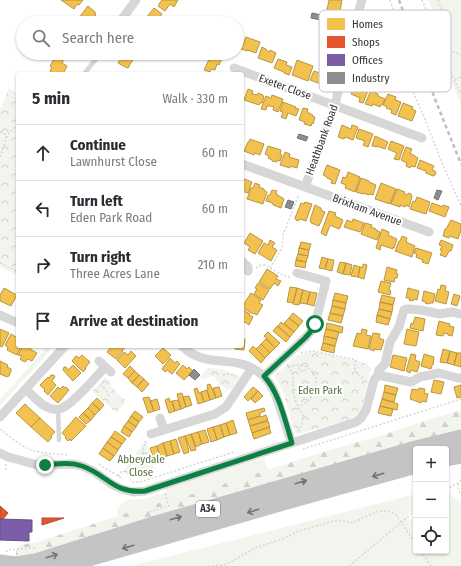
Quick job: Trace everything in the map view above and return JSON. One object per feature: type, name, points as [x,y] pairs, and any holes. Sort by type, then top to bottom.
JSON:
[{"type":"highway","name":"A34","points":[[428,446],[461,438]]},
{"type":"highway","name":"A34","points":[[3,559],[15,565],[35,562],[153,525],[413,450]]},
{"type":"highway","points":[[449,457],[461,455]]},
{"type":"highway","name":"A34","points":[[61,566],[413,466]]},
{"type":"street","points":[[124,0],[134,3],[124,16]]},
{"type":"street","name":"Heathbank Road","points":[[359,10],[362,0]]},
{"type":"street","name":"Exeter Close","points":[[234,68],[422,138]]},
{"type":"street","name":"Heathbank Road","points":[[303,187],[335,105],[338,92]]},
{"type":"street","name":"Brixham Avenue","points":[[244,165],[429,232]]},
{"type":"street","points":[[244,263],[248,267],[248,271]]},
{"type":"street","points":[[264,376],[313,329],[330,282],[296,273]]},
{"type":"street","points":[[3,458],[38,465],[66,463],[78,465],[93,471],[113,485],[122,489],[139,492],[294,447],[360,420],[366,410],[374,380],[378,375],[379,370],[385,364],[390,342],[399,327],[404,310],[421,310],[440,314],[452,312],[461,314]]},
{"type":"street","points":[[0,315],[16,322]]},
{"type":"street","points":[[0,417],[60,348]]},
{"type":"street","points":[[184,348],[197,357],[209,360],[239,363],[252,368],[264,376],[276,394],[294,447]]},
{"type":"street","points":[[26,389],[44,405],[53,409],[62,408],[70,403],[105,367]]},
{"type":"street","points":[[148,437],[164,430],[215,414],[223,409],[229,403],[252,368]]},
{"type":"street","points":[[378,375],[411,382],[420,377],[439,373],[461,378]]},
{"type":"street","points":[[160,418],[164,430]]},
{"type":"lane","points":[[86,72],[95,60]]},
{"type":"lane","points":[[58,409],[60,440]]},
{"type":"path","points":[[390,0],[394,10]]},
{"type":"path","points":[[422,0],[426,10]]},
{"type":"path","points":[[438,0],[441,10]]},
{"type":"path","points":[[451,51],[461,55]]},
{"type":"path","points":[[451,73],[461,94]]},
{"type":"path","points":[[454,79],[461,77]]},
{"type":"path","points":[[413,92],[461,206]]},
{"type":"path","points":[[0,157],[6,138],[13,128],[16,127]]},
{"type":"path","points":[[0,132],[5,134],[6,138]]},
{"type":"path","points":[[270,268],[282,248],[283,235],[303,187]]},
{"type":"path","points":[[0,263],[16,271]]},
{"type":"path","points":[[248,271],[261,265],[265,265],[284,276],[293,277],[296,273]]},
{"type":"path","points":[[296,354],[313,351],[356,360],[354,368],[359,377],[368,379]]},
{"type":"path","points":[[287,364],[293,374],[294,392],[303,416],[302,425],[295,434]]},
{"type":"path","points":[[289,366],[295,364],[304,365],[311,370],[316,381],[316,388],[310,398],[299,407]]},
{"type":"path","points":[[223,375],[229,374],[237,378]]},
{"type":"path","points":[[94,380],[104,388],[109,396]]},
{"type":"path","points":[[294,447],[461,399]]},
{"type":"path","points":[[0,429],[20,444],[30,449],[50,454],[70,455]]},
{"type":"path","points":[[138,464],[142,459],[144,445],[146,444],[148,437]]},
{"type":"path","points":[[130,482],[140,482],[238,451]]},
{"type":"path","points":[[3,458],[6,470]]},
{"type":"path","points":[[96,462],[125,480]]},
{"type":"path","points":[[117,479],[122,471]]},
{"type":"path","points":[[449,488],[461,480]]},
{"type":"path","points":[[458,483],[461,494]]},
{"type":"path","points":[[147,513],[169,506],[164,492]]},
{"type":"path","points":[[208,566],[224,565],[255,548],[282,539],[298,531],[334,521],[352,522],[379,510],[389,511],[396,515],[413,539]]},
{"type":"path","points":[[349,566],[413,513]]},
{"type":"path","points":[[3,559],[7,550],[37,548]]},
{"type":"path","points":[[423,554],[431,566]]},
{"type":"green space","points":[[428,0],[461,0],[461,105],[451,81],[451,10],[433,10]]},
{"type":"green space","points":[[9,88],[16,93],[16,275],[0,267],[0,110]]},
{"type":"green space","points":[[46,348],[50,348],[49,352],[0,406],[0,399]]},
{"type":"green space","name":"Eden Park","points":[[313,351],[365,363],[371,368],[361,409],[356,416],[299,434],[295,432],[282,389],[275,375],[295,357]]},
{"type":"green space","points":[[208,368],[221,369],[240,376],[232,389],[228,390],[218,383],[216,378],[213,376],[202,379],[200,377]]},
{"type":"green space","points":[[105,378],[111,382],[111,387],[126,401],[116,413],[93,392],[93,390]]},
{"type":"green space","points":[[461,410],[461,430],[38,552],[16,555],[16,549],[20,545],[37,542],[168,500],[168,502],[329,450],[380,436]]},
{"type":"green space","name":"Abbeydale Close","points":[[147,442],[155,473],[139,477],[123,472],[142,445]]},
{"type":"green space","points":[[264,458],[268,470],[119,516],[117,510],[126,500],[144,499],[167,492],[166,489]]},
{"type":"green space","points":[[449,492],[461,504],[461,566],[131,566],[413,495],[413,510],[407,515],[410,521],[413,518],[413,554],[449,554]]},
{"type":"building: Homes","points":[[61,0],[83,0],[79,5],[77,4],[74,9]]},
{"type":"building: Homes","points":[[162,0],[178,0],[174,7],[170,4],[165,11],[158,6]]},
{"type":"building: Homes","points":[[329,0],[342,0],[340,10],[327,10]]},
{"type":"building: Homes","points":[[88,6],[95,12],[96,16],[80,16]]},
{"type":"building: Homes","points":[[154,8],[162,14],[160,16],[148,16]]},
{"type":"building: Homes","points":[[246,37],[260,42],[256,53],[244,50],[244,42]]},
{"type":"building: Homes","points":[[262,47],[269,52],[270,50],[276,53],[272,63],[258,58]]},
{"type":"building: Homes","points":[[278,59],[287,62],[286,65],[292,67],[289,75],[274,68]]},
{"type":"building: Homes","points":[[53,60],[64,60],[62,63],[67,66],[64,72],[50,72],[52,67],[50,66]]},
{"type":"building: Homes","points":[[120,60],[133,60],[127,68],[118,63]]},
{"type":"building: Homes","points":[[209,60],[221,60],[219,65],[217,64],[215,70],[211,69],[210,72],[204,70]]},
{"type":"building: Homes","points":[[297,60],[313,66],[308,81],[292,75]]},
{"type":"building: Homes","points":[[314,71],[319,73],[319,83],[310,80]]},
{"type":"building: Homes","points":[[248,89],[253,91],[252,94],[257,95],[258,93],[263,95],[264,97],[262,103],[259,105],[244,100]]},
{"type":"building: Homes","points":[[352,92],[368,92],[363,103],[359,102],[360,98],[351,94]]},
{"type":"building: Homes","points":[[370,92],[375,92],[378,96],[385,99],[380,107],[373,104],[372,106],[365,104]]},
{"type":"building: Homes","points":[[388,94],[396,97],[395,100],[401,102],[396,115],[391,113],[392,110],[383,105]]},
{"type":"building: Homes","points":[[272,95],[283,99],[278,112],[273,110],[274,107],[270,106],[267,106],[266,110],[261,109],[266,96],[271,98]]},
{"type":"building: Homes","points":[[283,102],[299,109],[296,116],[288,113],[286,119],[281,117],[283,112],[280,111]]},
{"type":"building: Homes","points":[[403,103],[413,107],[412,109],[416,111],[412,121],[398,116]]},
{"type":"building: Homes","points":[[303,108],[308,109],[307,112],[315,117],[311,126],[304,124],[305,122],[299,120]]},
{"type":"building: Homes","points":[[342,125],[351,129],[352,125],[358,127],[353,140],[345,137],[344,139],[338,137]]},
{"type":"building: Homes","points":[[359,129],[373,134],[368,147],[363,145],[365,141],[356,138]]},
{"type":"building: Homes","points":[[375,136],[388,142],[385,149],[372,146]]},
{"type":"building: Homes","points":[[250,139],[264,144],[260,155],[255,153],[254,155],[244,151]]},
{"type":"building: Homes","points":[[391,141],[404,146],[399,160],[394,159],[397,153],[388,149]]},
{"type":"building: Homes","points":[[268,146],[281,150],[280,154],[282,155],[280,161],[272,161],[268,158],[269,156],[265,154]]},
{"type":"building: Homes","points":[[406,147],[412,149],[410,153],[418,158],[415,167],[411,166],[410,168],[406,166],[407,163],[401,160]]},
{"type":"building: Homes","points":[[285,152],[290,154],[289,157],[299,160],[297,168],[290,166],[290,168],[280,165]]},
{"type":"building: Homes","points":[[420,160],[434,166],[432,170],[435,171],[435,175],[433,176],[426,173],[426,171],[417,168]]},
{"type":"building: Homes","points":[[327,165],[340,170],[335,184],[331,183],[332,180],[323,175]]},
{"type":"building: Homes","points":[[348,172],[360,177],[355,192],[345,188],[346,185],[341,183],[343,177],[346,178]]},
{"type":"building: Homes","points":[[361,178],[376,185],[373,195],[356,192]]},
{"type":"building: Homes","points":[[244,179],[252,182],[248,193],[244,192]]},
{"type":"building: Homes","points":[[255,183],[260,185],[259,187],[267,192],[263,204],[247,199],[251,188],[253,188]]},
{"type":"building: Homes","points":[[381,183],[396,189],[390,204],[375,199]]},
{"type":"building: Homes","points":[[397,189],[405,192],[404,194],[406,195],[409,193],[411,194],[412,196],[409,207],[406,205],[405,207],[400,205],[400,207],[391,204]]},
{"type":"building: Homes","points":[[272,190],[277,191],[276,194],[284,199],[281,208],[266,201]]},
{"type":"building: Homes","points":[[417,197],[430,202],[426,214],[410,209],[413,201],[415,202]]},
{"type":"building: Homes","points":[[305,202],[312,204],[306,221],[300,219],[298,221],[295,218],[301,203],[304,204]]},
{"type":"building: Homes","points":[[432,203],[443,207],[443,205],[449,207],[445,217],[429,211]]},
{"type":"building: Homes","points":[[315,205],[325,212],[319,226],[311,223],[310,220]]},
{"type":"building: Homes","points":[[329,211],[336,213],[335,216],[343,220],[339,229],[330,225],[326,236],[321,233]]},
{"type":"building: Homes","points":[[353,219],[364,223],[360,232],[344,227],[347,220],[352,222]]},
{"type":"building: Homes","points":[[451,220],[461,224],[458,239],[450,236],[449,238],[443,236],[445,229]]},
{"type":"building: Homes","points":[[365,223],[372,225],[371,227],[380,232],[377,240],[361,234]]},
{"type":"building: Homes","points":[[382,229],[389,232],[388,235],[397,239],[393,249],[381,245],[380,250],[376,248]]},
{"type":"building: Homes","points":[[250,233],[263,241],[255,254],[248,250],[250,247],[244,243]]},
{"type":"building: Homes","points":[[402,236],[407,238],[406,242],[415,246],[412,257],[395,251]]},
{"type":"building: Homes","points":[[270,240],[275,243],[272,247],[277,250],[271,261],[258,253],[264,243],[268,245]]},
{"type":"building: Homes","points":[[441,240],[453,245],[451,251],[449,251],[446,257],[440,255],[442,251],[440,250],[442,246],[439,245]]},
{"type":"building: Homes","points":[[301,242],[311,244],[309,250],[299,248]]},
{"type":"building: Homes","points":[[299,248],[309,250],[308,256],[298,254]]},
{"type":"building: Homes","points":[[416,248],[432,253],[428,264],[422,262],[423,260],[416,257],[417,254],[414,253]]},
{"type":"building: Homes","points":[[298,254],[308,256],[306,262],[296,260]]},
{"type":"building: Homes","points":[[322,257],[328,259],[325,269],[319,268]]},
{"type":"building: Homes","points":[[328,259],[334,260],[332,271],[325,269]]},
{"type":"building: Homes","points":[[296,260],[306,262],[305,268],[295,266]]},
{"type":"building: Homes","points":[[340,262],[346,263],[343,274],[337,272]]},
{"type":"building: Homes","points":[[346,263],[352,265],[350,275],[343,274]]},
{"type":"building: Homes","points":[[363,264],[367,265],[364,279],[358,277],[360,267],[363,267]]},
{"type":"building: Homes","points":[[354,265],[360,267],[358,277],[351,276]]},
{"type":"building: Homes","points":[[387,267],[397,270],[397,278],[395,278],[394,282],[384,280]]},
{"type":"building: Homes","points":[[267,269],[278,276],[276,279],[281,281],[278,286],[274,283],[270,289],[259,282]]},
{"type":"building: Homes","points":[[381,281],[391,283],[389,290],[391,291],[390,295],[378,292]]},
{"type":"building: Homes","points":[[258,283],[269,290],[263,300],[254,294]]},
{"type":"building: Homes","points":[[441,285],[446,286],[445,291],[449,292],[446,304],[435,301],[438,289],[440,290]]},
{"type":"building: Homes","points":[[290,287],[297,288],[293,303],[287,302]]},
{"type":"building: Homes","points":[[4,288],[16,294],[16,297],[11,306],[0,301],[0,295]]},
{"type":"building: Homes","points":[[297,288],[303,290],[299,305],[293,304]]},
{"type":"building: Homes","points":[[408,288],[419,291],[417,300],[414,299],[413,301],[409,300],[410,298],[406,298]]},
{"type":"building: Homes","points":[[303,290],[310,292],[307,304],[300,303]]},
{"type":"building: Homes","points":[[424,291],[435,294],[433,303],[429,304],[422,301]]},
{"type":"building: Homes","points":[[310,292],[317,293],[314,306],[307,304]]},
{"type":"building: Homes","points":[[251,293],[261,300],[259,303],[263,305],[257,315],[244,308],[244,304]]},
{"type":"building: Homes","points":[[335,293],[348,296],[346,303],[333,300]]},
{"type":"building: Homes","points":[[454,294],[460,296],[457,306],[451,304]]},
{"type":"building: Homes","points":[[382,295],[395,298],[393,305],[380,302]]},
{"type":"building: Homes","points":[[333,300],[346,303],[345,309],[332,306]]},
{"type":"building: Homes","points":[[380,302],[393,305],[392,312],[379,309]]},
{"type":"building: Homes","points":[[332,306],[345,309],[343,316],[330,313]]},
{"type":"building: Homes","points":[[379,309],[392,312],[390,319],[377,315]]},
{"type":"building: Homes","points":[[244,310],[253,317],[249,325],[245,322],[244,323]]},
{"type":"building: Homes","points":[[293,313],[303,321],[299,326],[289,318]]},
{"type":"building: Homes","points":[[330,313],[343,316],[341,323],[328,320]]},
{"type":"building: Homes","points":[[377,315],[390,319],[388,325],[376,322]]},
{"type":"building: Homes","points":[[415,317],[425,319],[423,331],[410,328]]},
{"type":"building: Homes","points":[[289,318],[299,326],[294,332],[284,323]]},
{"type":"building: Homes","points":[[439,321],[450,324],[449,326],[454,327],[452,336],[444,333],[443,336],[436,335]]},
{"type":"building: Homes","points":[[281,322],[294,332],[290,337],[278,326]]},
{"type":"building: Homes","points":[[327,323],[343,327],[342,333],[326,329]]},
{"type":"building: Homes","points":[[277,326],[290,337],[286,342],[273,331]]},
{"type":"building: Homes","points":[[0,329],[9,333],[2,347],[0,346]]},
{"type":"building: Homes","points":[[326,329],[339,332],[337,339],[324,336]]},
{"type":"building: Homes","points":[[362,329],[367,330],[366,335],[371,336],[368,349],[353,346],[357,333],[361,334]]},
{"type":"building: Homes","points":[[407,329],[419,332],[416,346],[404,344]]},
{"type":"building: Homes","points":[[268,332],[280,343],[275,348],[264,336]]},
{"type":"building: Homes","points":[[373,333],[380,334],[379,338],[384,340],[381,350],[374,349],[374,351],[369,349]]},
{"type":"building: Homes","points":[[11,334],[16,337],[16,348],[20,348],[17,355],[7,350],[8,347],[5,345]]},
{"type":"building: Homes","points":[[324,336],[337,339],[335,346],[323,343]]},
{"type":"building: Homes","points":[[245,339],[244,350],[235,349],[244,348]]},
{"type":"building: Homes","points":[[266,339],[275,348],[270,353],[261,344]]},
{"type":"building: Homes","points":[[323,343],[335,346],[334,353],[321,350]]},
{"type":"building: Homes","points":[[261,344],[270,353],[265,358],[256,349]]},
{"type":"building: Homes","points":[[253,346],[265,358],[261,363],[249,351]]},
{"type":"building: Homes","points":[[22,348],[30,348],[37,353],[32,361],[28,359],[25,362],[20,359],[22,356],[18,355]]},
{"type":"building: Homes","points":[[110,348],[125,348],[116,359],[107,352]]},
{"type":"building: Homes","points":[[163,348],[171,355],[163,364],[155,356]]},
{"type":"building: Homes","points":[[443,349],[450,351],[447,363],[440,362]]},
{"type":"building: Homes","points":[[131,351],[136,356],[125,368],[117,360],[124,352],[128,355]]},
{"type":"building: Homes","points":[[450,351],[457,353],[454,365],[447,363]]},
{"type":"building: Homes","points":[[457,353],[461,353],[461,367],[454,365]]},
{"type":"building: Homes","points":[[411,354],[416,355],[415,360],[420,362],[417,372],[411,370],[410,373],[406,371]]},
{"type":"building: Homes","points":[[424,354],[434,357],[431,369],[421,366]]},
{"type":"building: Homes","points":[[82,355],[90,362],[83,372],[72,361],[76,356],[79,358]]},
{"type":"building: Homes","points":[[393,355],[407,358],[404,371],[390,367]]},
{"type":"building: Homes","points":[[170,358],[175,363],[177,361],[180,364],[172,374],[167,370],[165,372],[162,369]]},
{"type":"building: Homes","points":[[0,361],[8,365],[7,367],[11,369],[9,376],[7,377],[0,374]]},
{"type":"building: Homes","points":[[73,365],[81,373],[73,381],[63,370],[64,367],[66,367],[68,370]]},
{"type":"building: Homes","points":[[183,365],[187,369],[189,367],[193,371],[184,380],[176,373]]},
{"type":"building: Homes","points":[[130,366],[135,371],[128,378],[123,374]]},
{"type":"building: Homes","points":[[135,371],[139,375],[132,383],[128,378]]},
{"type":"building: Homes","points":[[51,375],[55,376],[52,381],[56,385],[48,395],[40,385]]},
{"type":"building: Homes","points":[[139,375],[144,379],[137,387],[132,383]]},
{"type":"building: Homes","points":[[144,379],[149,384],[142,392],[137,387]]},
{"type":"building: Homes","points":[[434,380],[444,382],[441,394],[431,392]]},
{"type":"building: Homes","points":[[210,384],[216,398],[210,400],[207,385]]},
{"type":"building: Homes","points":[[385,385],[398,388],[396,395],[384,392]]},
{"type":"building: Homes","points":[[461,385],[461,397],[457,398],[454,387]]},
{"type":"building: Homes","points":[[63,386],[69,390],[58,403],[50,396],[58,387],[60,389]]},
{"type":"building: Homes","points":[[219,387],[222,396],[216,398],[213,388]]},
{"type":"building: Homes","points":[[253,387],[258,391],[248,401],[244,397]]},
{"type":"building: Homes","points":[[197,388],[199,393],[201,392],[204,402],[198,404],[194,389]]},
{"type":"building: Homes","points":[[419,388],[425,389],[424,393],[428,394],[426,402],[422,401],[421,403],[410,399],[412,389],[418,390]]},
{"type":"building: Homes","points":[[207,390],[210,400],[204,402],[201,392]]},
{"type":"building: Homes","points":[[258,391],[263,396],[255,403],[251,399]]},
{"type":"building: Homes","points":[[384,392],[396,395],[394,402],[382,399]]},
{"type":"building: Homes","points":[[182,393],[186,407],[181,409],[177,394]]},
{"type":"building: Homes","points":[[189,396],[192,405],[186,407],[183,397]]},
{"type":"building: Homes","points":[[149,397],[154,411],[148,413],[143,398]]},
{"type":"building: Homes","points":[[97,398],[104,405],[100,410],[92,403]]},
{"type":"building: Homes","points":[[169,398],[170,402],[172,401],[175,411],[169,413],[165,400]]},
{"type":"building: Homes","points":[[157,399],[160,409],[154,411],[150,401]]},
{"type":"building: Homes","points":[[382,399],[398,404],[397,410],[380,406]]},
{"type":"building: Homes","points":[[178,400],[181,409],[175,411],[172,401]]},
{"type":"building: Homes","points":[[92,403],[100,410],[95,415],[88,408]]},
{"type":"building: Homes","points":[[25,404],[40,418],[31,427],[16,413]]},
{"type":"building: Homes","points":[[380,406],[393,409],[391,416],[378,413]]},
{"type":"building: Homes","points":[[88,408],[95,415],[91,420],[83,413]]},
{"type":"building: Homes","points":[[264,408],[265,411],[260,413],[260,416],[248,420],[246,413]]},
{"type":"building: Homes","points":[[135,411],[143,417],[139,422],[131,416]]},
{"type":"building: Homes","points":[[83,413],[91,420],[86,424],[79,417]]},
{"type":"building: Homes","points":[[266,415],[268,420],[250,426],[248,420]]},
{"type":"building: Homes","points":[[131,416],[139,422],[136,427],[128,421]]},
{"type":"building: Homes","points":[[76,417],[86,426],[71,441],[70,439],[68,441],[62,433]]},
{"type":"building: Homes","points":[[40,418],[55,432],[48,442],[31,427]]},
{"type":"building: Homes","points":[[233,420],[237,433],[230,435],[226,423]]},
{"type":"building: Homes","points":[[128,421],[136,427],[132,432],[124,426]]},
{"type":"building: Homes","points":[[268,421],[270,427],[252,433],[250,426]]},
{"type":"building: Homes","points":[[226,423],[230,435],[224,437],[220,425]]},
{"type":"building: Homes","points":[[220,425],[224,437],[217,440],[213,427]]},
{"type":"building: Homes","points":[[124,426],[132,432],[129,437],[121,432]]},
{"type":"building: Homes","points":[[213,427],[217,440],[211,442],[207,429]]},
{"type":"building: Homes","points":[[269,427],[271,433],[254,439],[252,433]]},
{"type":"building: Homes","points":[[205,430],[209,442],[202,444],[198,432]]},
{"type":"building: Homes","points":[[115,431],[126,439],[122,444],[111,437]]},
{"type":"building: Homes","points":[[198,432],[202,444],[196,447],[191,434]]},
{"type":"building: Homes","points":[[191,434],[196,450],[191,451],[185,436]]},
{"type":"building: Homes","points":[[185,436],[189,452],[184,454],[178,438]]},
{"type":"building: Homes","points":[[111,437],[122,444],[118,450],[107,442]]},
{"type":"building: Homes","points":[[176,439],[180,452],[174,454],[170,441]]},
{"type":"building: Homes","points":[[170,441],[174,454],[167,456],[163,443]]},
{"type":"building: Homes","points":[[107,442],[118,450],[114,456],[103,448]]},
{"type":"building: Homes","points":[[163,443],[167,456],[161,458],[157,446]]},
{"type":"building: Homes","points":[[157,446],[161,461],[155,463],[150,448]]},
{"type":"building: Homes","points":[[103,448],[114,456],[110,461],[99,454]]},
{"type":"building: Shops","points":[[0,506],[8,513],[3,519],[0,519]]},
{"type":"building: Shops","points":[[42,518],[64,518],[42,525]]},
{"type":"building: Offices","points":[[0,519],[32,520],[32,532],[29,532],[29,541],[0,540]]},
{"type":"building: Industry","points":[[312,13],[319,15],[319,20],[311,18]]},
{"type":"building: Industry","points":[[299,134],[308,137],[306,141],[297,138]]},
{"type":"building: Industry","points":[[437,190],[442,191],[438,200],[434,198]]},
{"type":"building: Industry","points":[[288,200],[294,202],[291,209],[285,207]]},
{"type":"building: Industry","points":[[194,369],[200,375],[195,380],[189,375]]},
{"type":"railway","points":[[399,0],[403,10]]},
{"type":"railway","points":[[432,92],[461,164]]},
{"type":"route","points":[[45,465],[66,463],[82,466],[93,471],[117,487],[127,491],[139,492],[292,443],[276,394],[264,376],[309,334],[315,324]]}]
